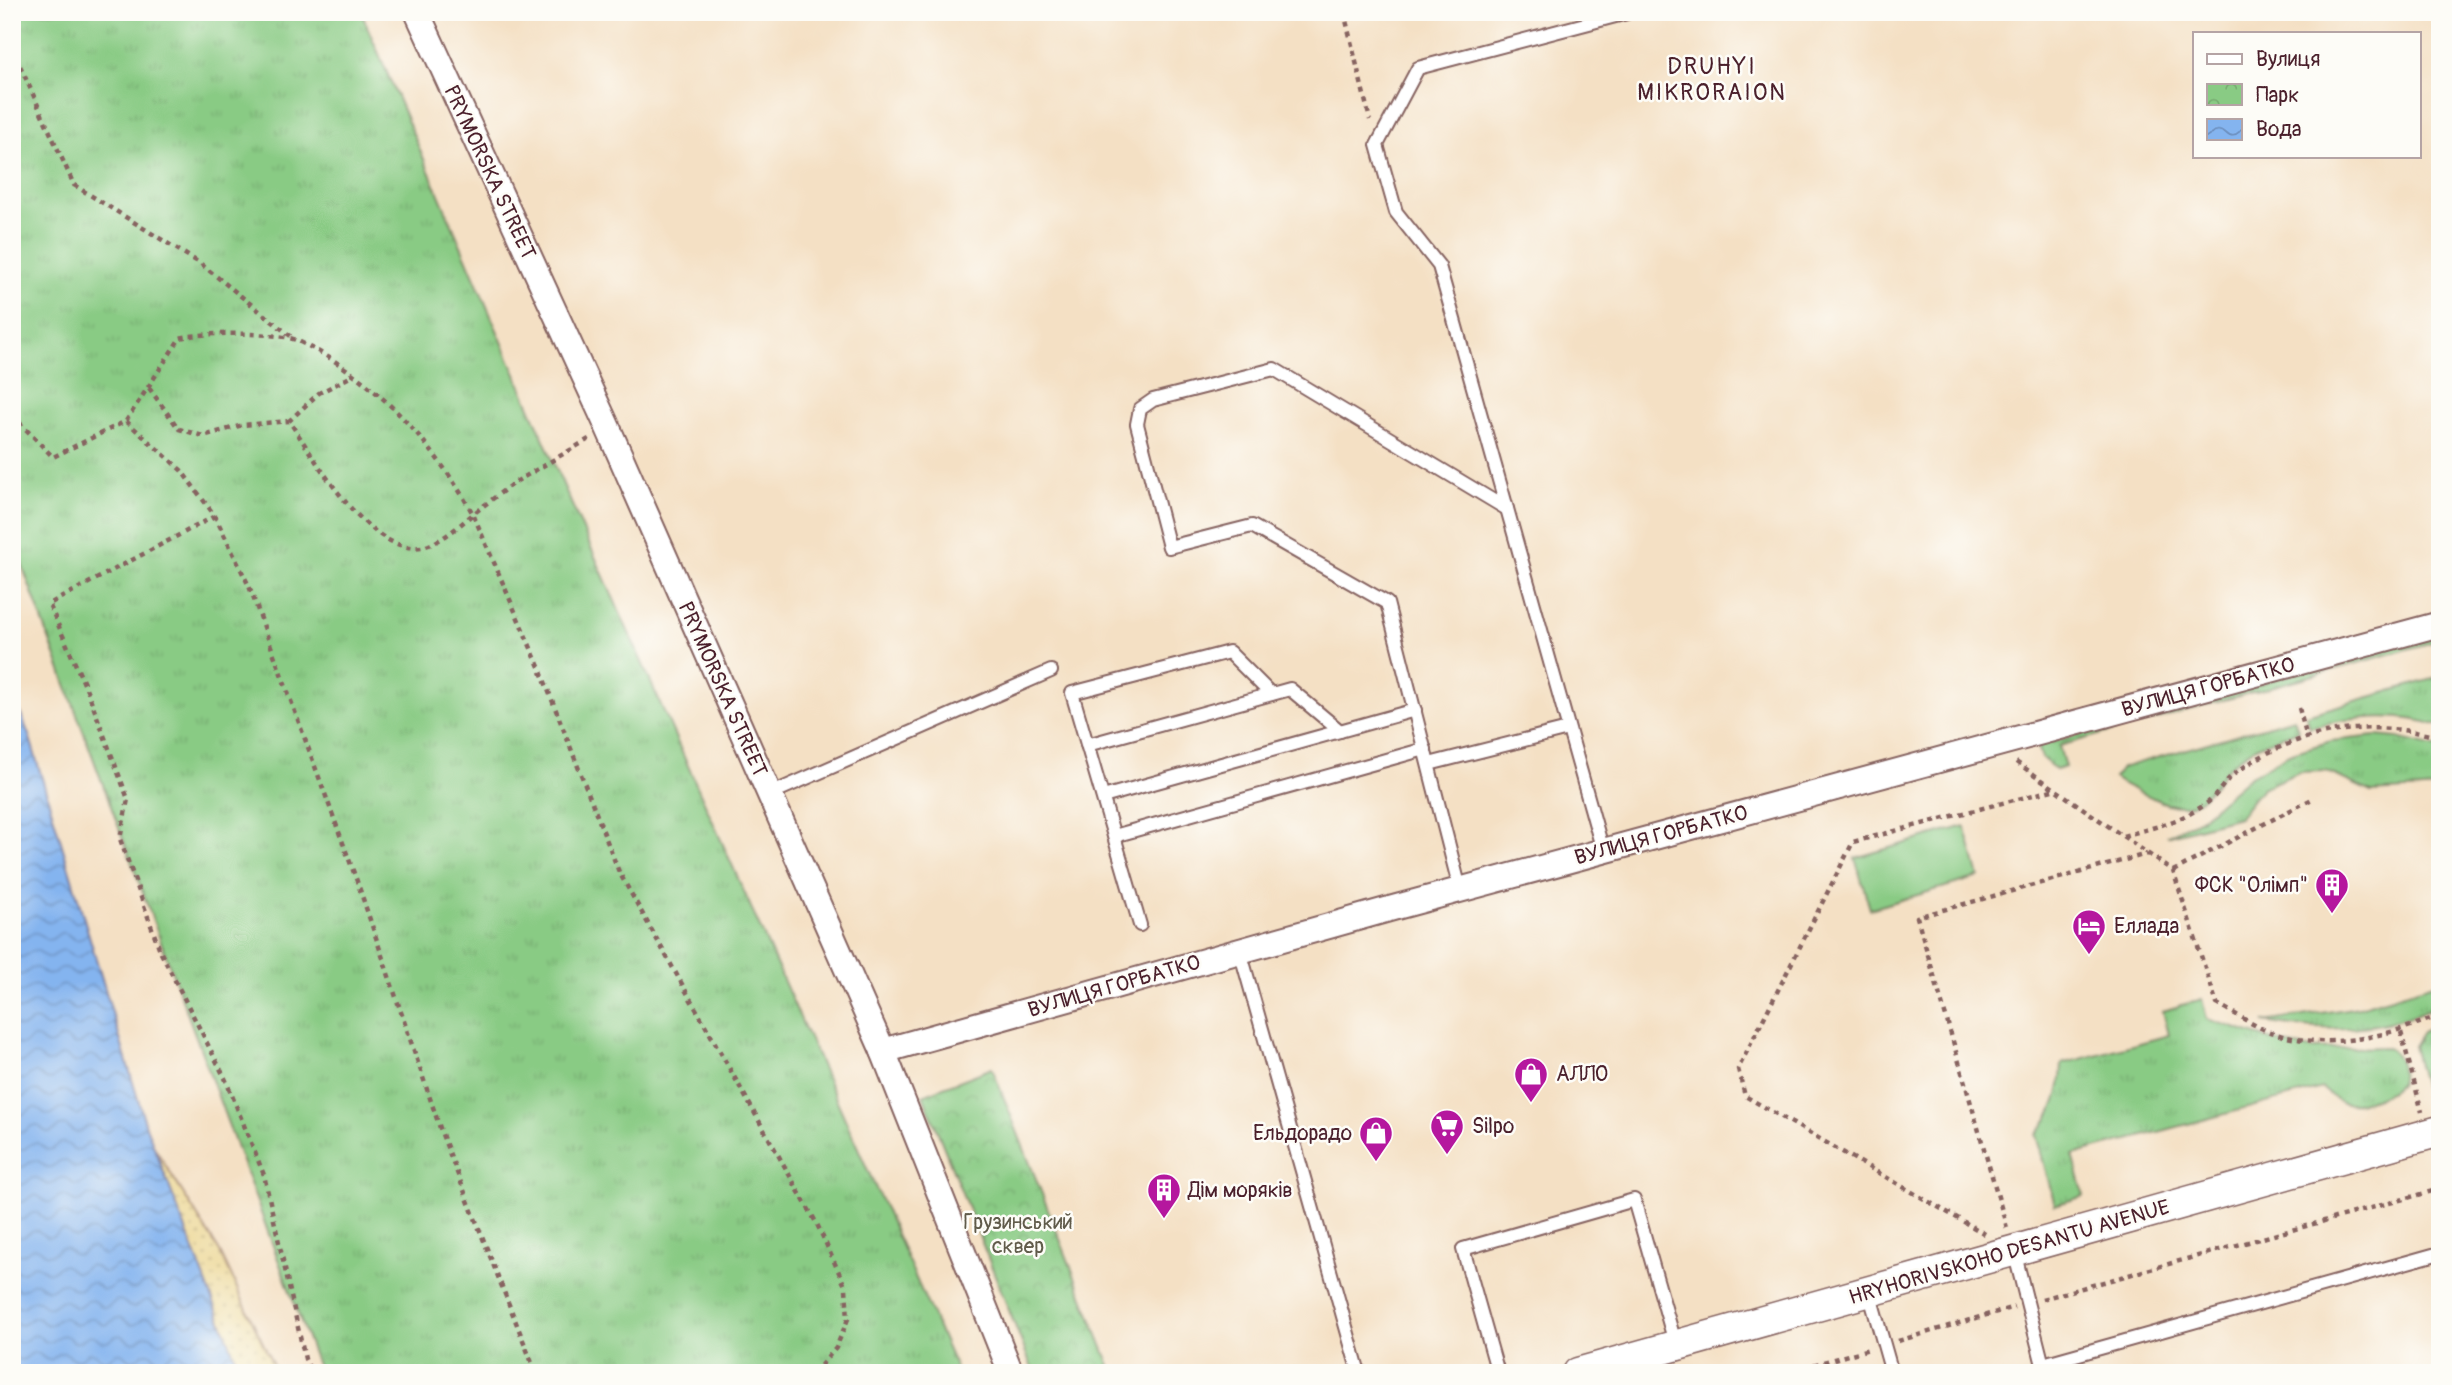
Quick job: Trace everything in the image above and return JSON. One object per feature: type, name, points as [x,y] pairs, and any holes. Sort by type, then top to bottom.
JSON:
[{"type":"street","name":"PRYMORSKA STREET","points":[[417,12],[608,428],[883,1051],[1011,1373]]},
{"type":"street","name":"ВУЛИЦЯ ГОРБАТКО","points":[[883,1051],[1460,889],[2440,624]]},
{"type":"street","name":"HRYHORIVSKOHO DESANTU AVENUE","points":[[1578,1373],[2434,1133]]},
{"type":"lane","points":[[1603,851],[1439,266],[1396,212],[1377,145],[1418,68],[1627,13]]},
{"type":"lane","points":[[1460,889],[1387,603],[1252,526],[1169,547],[1137,424],[1140,409],[1153,400],[1274,369],[1507,509]]},
{"type":"lane","points":[[1140,925],[1072,693],[1229,652],[1271,694]]},
{"type":"lane","points":[[770,794],[1051,671]]},
{"type":"lane","points":[[1087,745],[1290,689],[1340,731]]},
{"type":"lane","points":[[1103,797],[1415,710]]},
{"type":"lane","points":[[1429,764],[1568,729]]},
{"type":"lane","points":[[1114,836],[1425,749]]},
{"type":"lane","points":[[1240,951],[1359,1373]]},
{"type":"lane","points":[[1498,1373],[1463,1249],[1634,1200],[1676,1346]]},
{"type":"lane","points":[[2013,1250],[2044,1368],[2440,1253]]},
{"type":"lane","points":[[1869,1292],[1892,1373]]},
{"type":"path","points":[[1344,12],[1377,145]]},
{"type":"path","points":[[12,48],[74,185],[201,264],[294,339],[354,375],[386,400],[454,480],[473,514],[540,669],[619,872],[817,1224],[846,1287],[848,1319],[836,1348],[814,1373]]},
{"type":"path","points":[[12,415],[53,457],[126,421],[180,338],[200,332],[294,339]]},
{"type":"path","points":[[149,388],[179,429],[203,436],[243,425],[289,421],[319,393],[354,375]]},
{"type":"path","points":[[126,421],[181,470],[215,516],[249,586],[358,884],[443,1137],[536,1373]]},
{"type":"path","points":[[289,421],[357,515],[381,538],[406,547],[428,545],[452,533],[512,484],[608,428]]},
{"type":"path","points":[[215,516],[49,604],[89,695],[128,800],[120,839],[161,953],[225,1079],[264,1175],[305,1359],[312,1373]]},
{"type":"path","points":[[2299,708],[2307,738]]},
{"type":"path","points":[[2123,836],[2176,821],[2208,803],[2232,776],[2277,748],[2307,738],[2366,728],[2416,731],[2440,738]]},
{"type":"path","points":[[1993,745],[2173,871],[2217,1004],[2266,1030],[2304,1038],[2360,1039],[2401,1032],[2440,1016]]},
{"type":"path","points":[[2013,1250],[1745,1096],[1738,1069],[1853,842],[2056,789]]},
{"type":"path","points":[[2173,871],[2314,798]]},
{"type":"path","points":[[2013,1250],[1917,917],[2148,853]]},
{"type":"path","points":[[2401,1032],[2434,1133]]},
{"type":"path","points":[[1785,1373],[2440,1189]]},
{"type":"green space","points":[[12,12],[361,12],[568,496],[958,1373],[320,1373],[12,538]]},
{"type":"green space","points":[[2440,633],[2440,640],[2059,746],[2065,767],[2056,770],[2042,758],[2038,746]]},
{"type":"green space","points":[[2440,677],[2440,726],[2408,719],[2375,718],[2310,727],[2306,715]]},
{"type":"green space","points":[[2294,718],[2298,730],[2245,753],[2194,803],[2170,805],[2114,778],[2121,768]]},
{"type":"green space","points":[[2376,736],[2440,748],[2440,788],[2371,792],[2326,771],[2299,772],[2262,788],[2239,817],[2166,836],[2200,819],[2249,777],[2289,754],[2331,741]]},
{"type":"green space","points":[[1965,826],[1979,877],[1870,909],[1855,858]]},
{"type":"green space","points":[[2440,982],[2440,1004],[2376,1025],[2332,1029],[2264,1022],[2359,1007]]},
{"type":"green space","points":[[2202,999],[2207,1019],[2284,1044],[2313,1049],[2387,1047],[2395,1053],[2400,1062],[2400,1083],[2381,1096],[2356,1103],[2341,1102],[2322,1088],[2073,1155],[2084,1196],[2055,1205],[2036,1135],[2056,1102],[2062,1064],[2169,1035],[2163,1011]]},
{"type":"green space","points":[[2440,1023],[2440,1099],[2428,1103],[2413,1046],[2422,1032]]},
{"type":"green space","name":"Грузинський сквер","points":[[992,1068],[1113,1373],[1034,1373],[923,1095]]},
{"type":"sand","points":[[154,1147],[220,1252],[277,1373],[241,1373]]},
{"type":"water","points":[[12,690],[30,738],[146,1126],[241,1373],[12,1373]]},
{"type":"place","name":"ФСК \"Олімп\"","points":[[2332,915]]},
{"type":"place","name":"Еллада","points":[[2089,956]]},
{"type":"place","name":"АЛЛО","points":[[1531,1104]]},
{"type":"place","name":"Silpo","points":[[1447,1156]]},
{"type":"place","name":"Ельдорадо","points":[[1376,1163]]},
{"type":"place","name":"Дім моряків","points":[[1164,1220]]},
{"type":"district","name":"DRUHYI MIKRORAION","points":[[1712,79]]}]
